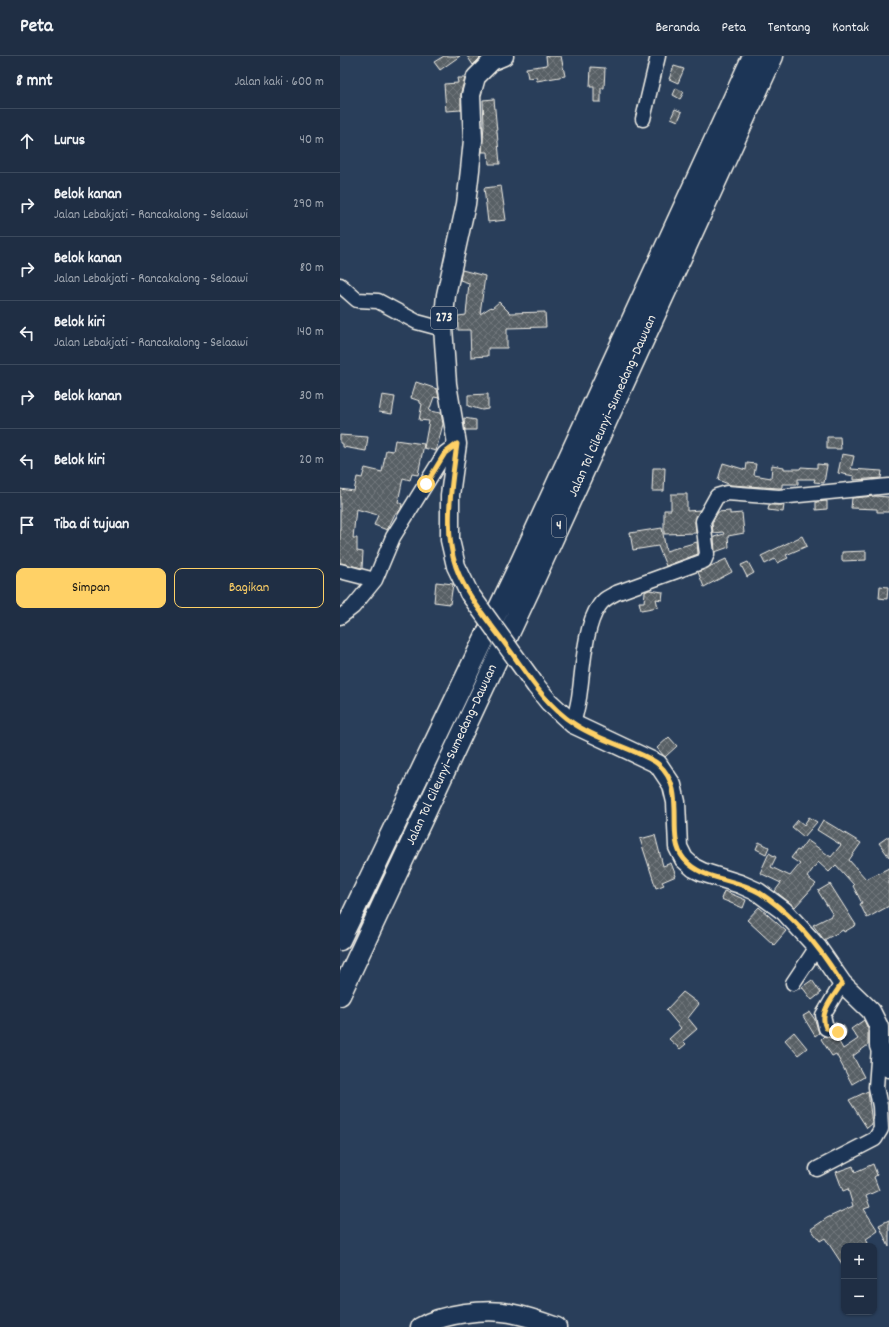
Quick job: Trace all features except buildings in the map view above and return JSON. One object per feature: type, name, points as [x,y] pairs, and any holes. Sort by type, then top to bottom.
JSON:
[{"type":"highway","name":"Jalan Tol Cileunyi–Sumedang–Dawuan","points":[[340,940],[519,566],[754,56]]},
{"type":"highway","name":"Jalan Tol Cileunyi–Sumedang–Dawuan","points":[[340,995],[535,578],[772,56]]},
{"type":"main road","name":"273","points":[[504,56],[492,61],[476,77],[471,95],[473,140],[466,204],[446,295],[443,329],[447,384],[457,444],[450,495],[450,540],[456,566],[469,593],[549,702],[573,724],[658,764],[672,785],[676,802],[678,848],[684,859],[702,872],[740,884],[758,892],[784,911],[817,947],[842,983],[871,1011],[879,1027],[879,1046],[889,1068]]},
{"type":"main road","points":[[420,1327],[448,1316],[486,1312],[508,1312],[536,1319],[557,1327]]},
{"type":"street","points":[[643,119],[658,56]]},
{"type":"street","points":[[340,285],[357,300],[378,301],[418,322],[443,329]]},
{"type":"street","points":[[340,617],[353,607],[375,580],[393,537],[445,453],[457,444]]},
{"type":"street","points":[[573,724],[580,690],[582,665],[591,624],[599,605],[605,599],[616,593],[704,561],[706,554],[703,521],[717,496],[727,493],[779,497],[889,486]]},
{"type":"street","points":[[340,571],[375,580]]},
{"type":"street","points":[[793,983],[817,947]]},
{"type":"street","points":[[838,1032],[826,1028],[823,1023],[823,1015],[842,983]]},
{"type":"street","points":[[817,1169],[875,1139],[881,1129],[880,1106],[876,1087],[879,1046]]},
{"type":"route","points":[[426,484],[445,453],[457,444],[450,495],[450,540],[456,566],[469,593],[536,686],[560,713],[573,724],[640,754],[658,764],[672,785],[676,802],[678,848],[688,864],[702,872],[740,884],[758,892],[784,911],[817,947],[842,983],[823,1015],[823,1023],[826,1028],[838,1032]]}]
